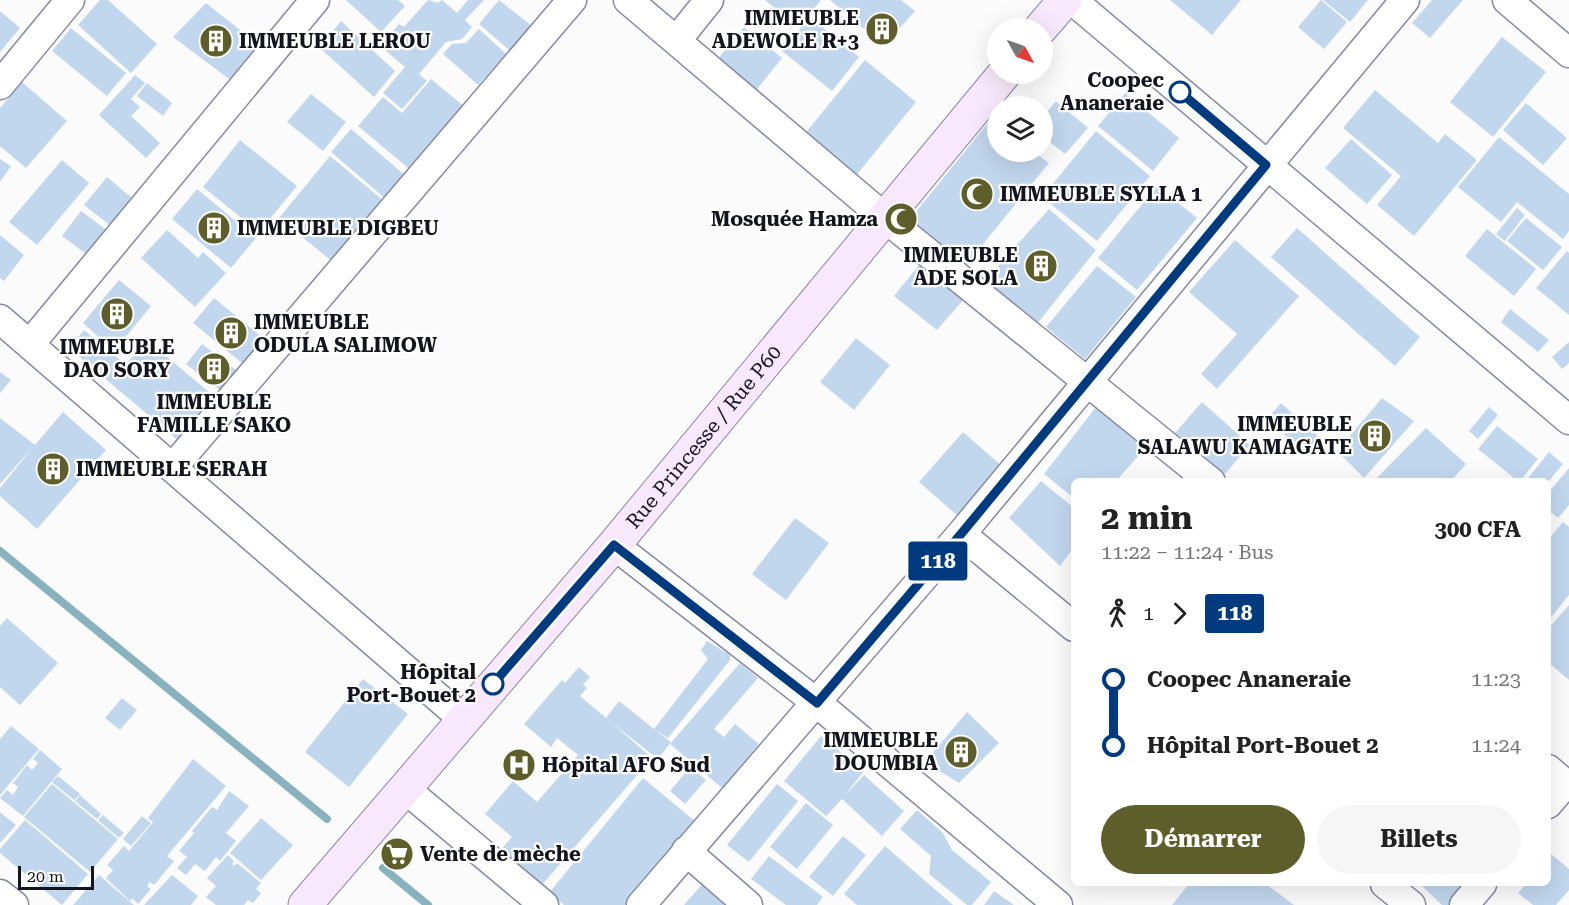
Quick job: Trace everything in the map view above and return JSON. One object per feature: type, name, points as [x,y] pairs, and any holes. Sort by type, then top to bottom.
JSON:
[{"type":"street","points":[[0,86],[69,0]]},
{"type":"street","points":[[30,344],[315,0]]},
{"type":"street","points":[[174,466],[572,0]]},
{"type":"street","points":[[628,0],[885,218],[1088,380],[1206,478]]},
{"type":"street","points":[[677,40],[709,0]]},
{"type":"street","points":[[1050,18],[1065,0]]},
{"type":"street","points":[[1072,0],[1569,420]]},
{"type":"street","points":[[641,905],[961,534],[1405,0]]},
{"type":"street","points":[[1507,0],[1569,53]]},
{"type":"street","name":"Rue Princesse / Rue P60","points":[[305,905],[614,545],[996,84]]},
{"type":"street","points":[[0,319],[174,466],[463,719]]},
{"type":"street","points":[[961,534],[1071,625]]},
{"type":"street","points":[[614,545],[817,703],[1058,905]]},
{"type":"street","points":[[405,788],[544,905]]},
{"type":"street","points":[[686,851],[748,905]]},
{"type":"street","points":[[1388,886],[1412,905]]},
{"type":"street","points":[[1464,905],[1480,886]]},
{"type":"street","points":[[0,894],[14,905]]},
{"type":"building","points":[[100,0],[108,0],[157,44],[131,73],[78,25]]},
{"type":"building","points":[[346,0],[398,0],[405,6],[381,32]]},
{"type":"building","points":[[428,0],[438,3],[442,0],[457,13],[468,0],[484,0],[465,20],[472,27],[462,39],[446,42],[419,74],[427,81],[402,109],[383,93],[405,67],[380,46],[399,24],[404,27]]},
{"type":"building","points":[[499,0],[537,30],[515,55],[479,24]]},
{"type":"building","points":[[765,0],[821,0],[799,28]]},
{"type":"building","name":"IMMEUBLE ADEWOLE R+3","points":[[830,0],[901,0],[915,11],[884,46]]},
{"type":"building","points":[[1170,0],[1241,0],[1212,35]]},
{"type":"building","points":[[1321,0],[1347,22],[1324,49],[1298,27]]},
{"type":"building","points":[[1323,0],[1368,0],[1350,22]]},
{"type":"building","points":[[1432,0],[1463,0],[1430,38],[1412,23]]},
{"type":"building","name":"IMMEUBLE LEROU","points":[[206,3],[260,46],[233,82],[173,37]]},
{"type":"building","points":[[0,11],[20,28],[0,52]]},
{"type":"building","points":[[810,17],[859,57],[832,91],[782,51]]},
{"type":"building","points":[[341,21],[395,71],[374,97],[320,48]]},
{"type":"building","points":[[744,27],[782,58],[754,93],[716,61]]},
{"type":"building","points":[[71,28],[126,73],[107,96],[52,51]]},
{"type":"building","points":[[479,29],[506,54],[478,85],[443,54],[452,44],[466,43]]},
{"type":"building","points":[[1502,37],[1546,72],[1493,137],[1450,102]]},
{"type":"building","points":[[865,60],[916,102],[854,178],[803,136]]},
{"type":"building","points":[[135,75],[145,83],[131,99],[140,107],[131,116],[160,143],[146,158],[99,115]]},
{"type":"building","points":[[431,79],[466,108],[413,172],[358,126],[383,97],[402,113]]},
{"type":"building","points":[[22,82],[67,121],[26,168],[0,146],[0,108]]},
{"type":"building","points":[[147,83],[172,103],[163,116],[137,96]]},
{"type":"building","points":[[1375,90],[1438,143],[1445,134],[1477,160],[1414,236],[1377,205],[1401,176],[1343,128]]},
{"type":"building","points":[[1125,93],[1179,138],[1153,171],[1098,126]]},
{"type":"building","points":[[311,94],[346,122],[323,151],[287,122]]},
{"type":"building","points":[[1056,101],[1088,128],[1065,154],[1053,145],[1053,105]]},
{"type":"building","points":[[1526,103],[1567,138],[1543,165],[1503,130]]},
{"type":"building","name":"IMMEUBLE SYLLA 1","points":[[987,124],[987,162],[1049,163],[962,270],[906,224]]},
{"type":"building","points":[[351,129],[407,177],[387,200],[331,152]]},
{"type":"building","points":[[1096,131],[1150,176],[1097,241],[1042,197]]},
{"type":"building","points":[[1499,137],[1569,194],[1569,231],[1563,239],[1517,202],[1501,222],[1458,187]]},
{"type":"building","points":[[1351,139],[1392,175],[1367,204],[1325,168]]},
{"type":"building","points":[[240,140],[297,186],[259,232],[203,187]]},
{"type":"building","points":[[330,156],[385,202],[334,263],[279,218]]},
{"type":"building","points":[[0,159],[11,166],[0,182]]},
{"type":"building","points":[[62,160],[89,183],[37,245],[9,222]]},
{"type":"building","points":[[107,177],[138,203],[116,230],[84,205]]},
{"type":"building","points":[[1157,186],[1197,218],[1137,290],[1098,258]]},
{"type":"building","name":"IMMEUBLE DIGBEU","points":[[197,189],[256,238],[231,268],[172,219]]},
{"type":"building","points":[[1517,208],[1525,215],[1505,241],[1496,234]]},
{"type":"building","name":"IMMEUBLE ADE SOLA","points":[[1049,209],[1096,250],[1036,325],[984,282]]},
{"type":"building","points":[[81,211],[108,231],[89,256],[62,236]]},
{"type":"building","points":[[1526,218],[1562,247],[1543,270],[1507,241]]},
{"type":"building","points":[[1297,228],[1420,337],[1395,366],[1271,257]]},
{"type":"building","points":[[1487,229],[1536,269],[1514,296],[1465,256]]},
{"type":"building","points":[[167,230],[198,258],[203,252],[226,273],[195,307],[141,258]]},
{"type":"building","points":[[0,235],[24,255],[4,281],[0,278]]},
{"type":"building","points":[[1235,240],[1299,296],[1217,389],[1201,374],[1237,334],[1189,292]]},
{"type":"building","points":[[1567,251],[1569,253],[1569,315],[1536,288]]},
{"type":"building","points":[[923,260],[971,291],[937,330],[894,296]]},
{"type":"building","points":[[1097,266],[1136,297],[1085,359],[1046,327]]},
{"type":"building","name":"IMMEUBLE DAO SORY","points":[[119,280],[151,306],[114,351],[83,323]]},
{"type":"building","name":"IMMEUBLE ODULA SALIMOW","points":[[214,298],[269,343],[248,368],[193,323]]},
{"type":"building","points":[[1510,309],[1549,340],[1538,352],[1501,322]]},
{"type":"building","points":[[84,330],[125,364],[149,342],[220,401],[180,442],[69,348]]},
{"type":"building","points":[[856,338],[890,365],[854,410],[820,382]]},
{"type":"building","points":[[1569,342],[1569,363],[1562,369],[1552,357]]},
{"type":"building","name":"IMMEUBLE FAMILLE SAKO","points":[[202,344],[241,374],[224,393],[186,364]]},
{"type":"building","points":[[0,372],[11,380],[0,393]]},
{"type":"building","name":"IMMEUBLE SALAWU KAMAGATE","points":[[1382,398],[1414,421],[1364,478],[1337,451]]},
{"type":"building","points":[[1202,402],[1250,445],[1223,476],[1175,433]]},
{"type":"building","points":[[1281,403],[1323,441],[1309,456],[1267,419]]},
{"type":"building","points":[[1096,407],[1149,444],[1119,478],[1071,478],[1071,496],[1044,474]]},
{"type":"building","points":[[1489,407],[1498,415],[1478,439],[1469,431]]},
{"type":"building","name":"IMMEUBLE SERAH","points":[[63,412],[106,450],[37,529],[0,496],[0,488],[33,447],[0,484],[0,418],[35,445]]},
{"type":"building","points":[[1497,426],[1538,459],[1522,478],[1514,478],[1478,449]]},
{"type":"building","points":[[1426,428],[1466,464],[1454,478],[1377,478]]},
{"type":"building","points":[[963,432],[1003,467],[959,517],[919,482]]},
{"type":"building","points":[[1549,452],[1563,464],[1551,478],[1528,478]]},
{"type":"building","points":[[1569,468],[1569,505],[1558,518],[1551,512],[1551,489]]},
{"type":"building","points":[[1041,481],[1071,506],[1071,551],[1060,566],[1009,518]]},
{"type":"building","points":[[795,518],[829,543],[786,600],[752,574]]},
{"type":"building","points":[[1563,522],[1569,527],[1569,595],[1551,617],[1551,536]]},
{"type":"building","points":[[1569,605],[1569,680],[1551,665],[1551,626]]},
{"type":"building","points":[[7,618],[58,663],[20,705],[0,687],[0,626]]},
{"type":"building","points":[[707,641],[730,655],[730,660],[668,738],[656,731],[671,742],[658,759],[612,723],[652,758],[541,886],[499,852],[512,837],[485,814],[513,781],[537,802],[578,755],[557,738],[551,747],[524,724],[562,680],[565,683],[579,667],[590,677],[583,685],[587,688],[580,696],[606,718],[619,701],[654,729],[708,659],[701,650]]},
{"type":"building","points":[[740,663],[758,678],[714,729],[724,737],[735,724],[759,744],[722,788],[670,744]]},
{"type":"building","points":[[363,679],[408,714],[349,787],[305,752]]},
{"type":"building","points":[[122,698],[137,710],[120,730],[105,718]]},
{"type":"building","name":"IMMEUBLE DOUMBIA","points":[[967,712],[999,743],[959,783],[925,762]]},
{"type":"building","points":[[11,726],[39,749],[0,795],[0,739]]},
{"type":"building","points":[[821,736],[864,771],[845,795],[864,775],[904,811],[882,836],[842,799],[826,816],[784,781]]},
{"type":"building","points":[[40,750],[62,769],[23,816],[0,798],[7,790],[13,795],[18,787],[13,783],[27,765],[32,770],[38,763],[33,759]]},
{"type":"building","points":[[193,759],[226,786],[167,856],[174,861],[154,885],[150,882],[147,886],[151,889],[138,904],[132,898],[130,901],[106,878],[113,870],[107,865],[124,846],[129,851],[153,822],[148,818]]},
{"type":"building","points":[[690,767],[706,780],[685,804],[670,791]]},
{"type":"building","points":[[58,776],[80,794],[74,800],[52,782]]},
{"type":"building","points":[[643,778],[696,822],[627,905],[564,905],[549,893]]},
{"type":"building","points":[[52,784],[118,839],[90,872],[24,817]]},
{"type":"building","points":[[777,784],[798,801],[749,862],[727,845]]},
{"type":"building","points":[[229,791],[249,806],[226,833],[236,841],[220,861],[216,857],[205,871],[195,864],[186,875],[177,868],[187,857],[179,851],[212,807],[217,810]]},
{"type":"building","points":[[80,795],[101,814],[97,819],[75,801]]},
{"type":"building","points":[[806,803],[833,825],[797,869],[770,847]]},
{"type":"building","points":[[917,810],[943,833],[952,850],[991,882],[972,905],[967,905],[929,874],[931,856],[900,829]]},
{"type":"building","points":[[0,812],[16,825],[0,843]]},
{"type":"building","points":[[103,815],[124,833],[119,838],[98,820]]},
{"type":"building","points":[[142,816],[151,823],[131,846],[123,839]]},
{"type":"building","points":[[261,818],[293,845],[261,880],[230,853]]},
{"type":"building","points":[[25,820],[88,874],[62,905],[0,853],[0,849]]},
{"type":"building","points":[[843,836],[866,855],[833,896],[809,877]]},
{"type":"building","points":[[885,846],[953,905],[857,905],[844,894]]},
{"type":"building","points":[[1551,854],[1569,869],[1569,890],[1556,905],[1533,905],[1518,893],[1524,886],[1551,886]]},
{"type":"building","points":[[228,855],[234,861],[232,864],[234,866],[237,863],[261,883],[256,889],[261,893],[253,903],[248,900],[244,905],[216,905],[206,897],[216,886],[207,878]]},
{"type":"building","points":[[769,856],[823,897],[817,905],[786,905],[751,879]]},
{"type":"building","points":[[99,875],[129,901],[134,905],[73,905]]},
{"type":"building","points":[[172,875],[198,896],[191,905],[144,905]]},
{"type":"building","points":[[710,875],[745,905],[684,905]]},
{"type":"building","points":[[1187,886],[1269,886],[1294,905],[1172,905]]},
{"type":"building","points":[[1422,886],[1464,886],[1449,905],[1442,905]]},
{"type":"building","points":[[994,891],[1014,905],[984,905]]},
{"type":"waterway","points":[[0,551],[327,819]]},
{"type":"waterway","points":[[383,868],[428,905]]},
{"type":"bus line","name":"118","points":[[493,684],[614,545],[817,703],[961,534],[1266,165],[1180,92]]},
{"type":"place","name":"IMMEUBLE ADEWOLE R+3","points":[[882,29]]},
{"type":"place","name":"IMMEUBLE LEROU","points":[[216,41]]},
{"type":"place","name":"Coopec Ananeraie","points":[[1180,92]]},
{"type":"place","name":"IMMEUBLE SYLLA 1","points":[[977,194]]},
{"type":"place","name":"Mosquée Hamza","points":[[901,219]]},
{"type":"place","name":"IMMEUBLE DIGBEU","points":[[214,228]]},
{"type":"place","name":"IMMEUBLE ADE SOLA","points":[[1041,266]]},
{"type":"place","name":"IMMEUBLE DAO SORY","points":[[117,314]]},
{"type":"place","name":"IMMEUBLE ODULA SALIMOW","points":[[231,333]]},
{"type":"place","name":"IMMEUBLE FAMILLE SAKO","points":[[214,369]]},
{"type":"place","name":"IMMEUBLE SALAWU KAMAGATE","points":[[1375,436]]},
{"type":"place","name":"IMMEUBLE SERAH","points":[[53,469]]},
{"type":"place","name":"Hôpital Port-Bouet 2","points":[[493,684]]},
{"type":"place","name":"IMMEUBLE DOUMBIA","points":[[961,752]]},
{"type":"place","name":"Hôpital AFO Sud","points":[[519,765]]},
{"type":"place","name":"Vente de mèche","points":[[397,854]]}]
